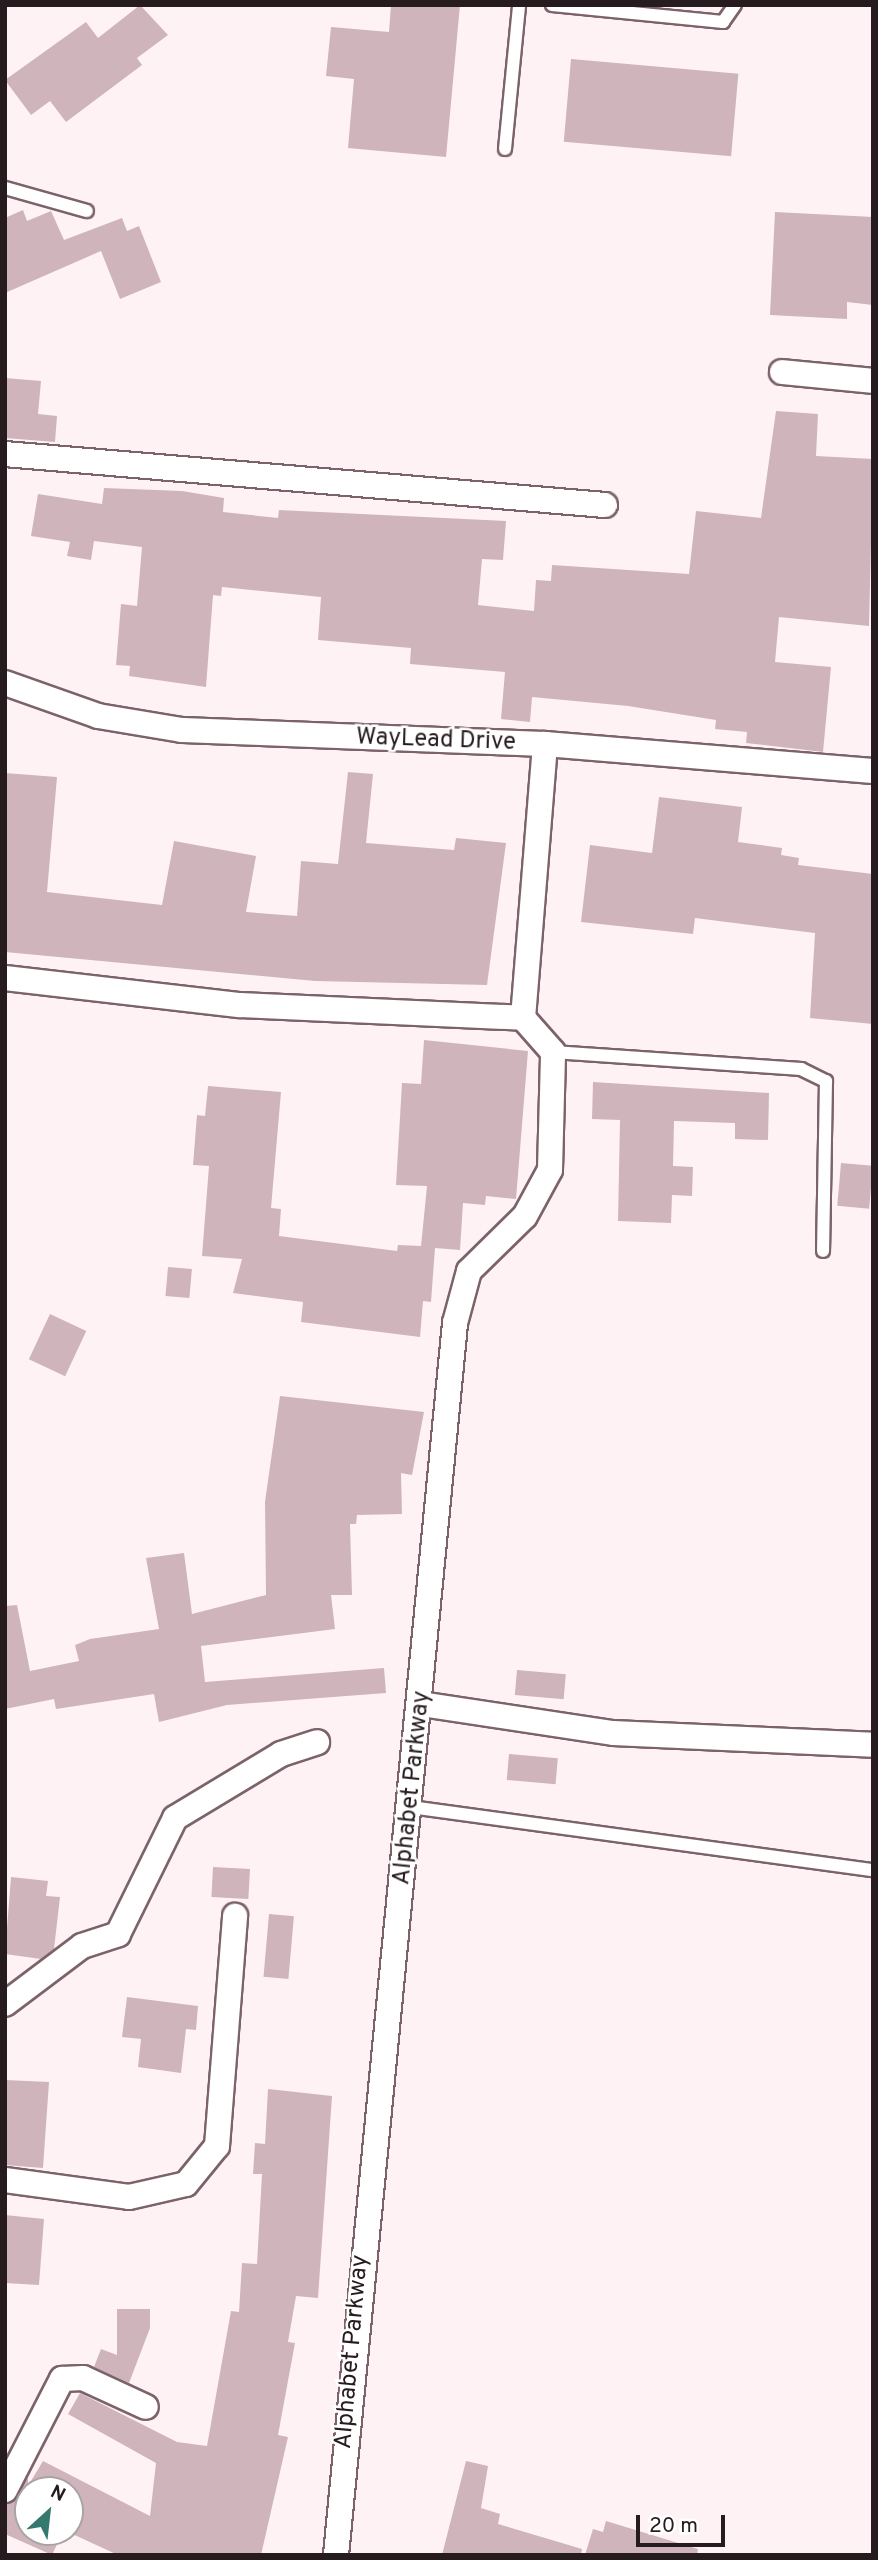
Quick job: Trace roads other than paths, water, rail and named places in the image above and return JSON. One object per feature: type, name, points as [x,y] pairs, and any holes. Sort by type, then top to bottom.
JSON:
[{"type":"street","points":[[782,372],[873,381]]},
{"type":"street","points":[[5,454],[604,505]]},
{"type":"street","name":"WayLead Drive","points":[[5,683],[98,716],[182,730],[545,744],[873,771]]},
{"type":"street","points":[[523,1018],[545,744]]},
{"type":"street","points":[[5,978],[240,1005],[523,1018],[553,1052]]},
{"type":"street","name":"Alphabet Parkway","points":[[336,2555],[353,2337],[411,1807],[455,1323],[469,1271],[525,1216],[550,1170],[553,1052]]},
{"type":"street","points":[[421,1704],[612,1733],[873,1745]]},
{"type":"street","points":[[5,2004],[82,1946],[118,1934],[175,1818],[281,1754],[317,1742]]},
{"type":"street","points":[[5,2180],[129,2197],[187,2184],[217,2146],[235,1916]]},
{"type":"street","points":[[5,2490],[62,2379],[83,2378],[146,2407]]},
{"type":"lane","points":[[505,149],[519,5]]},
{"type":"lane","points":[[552,5],[723,22],[735,5]]},
{"type":"lane","points":[[5,188],[87,211]]},
{"type":"lane","points":[[553,1052],[801,1069],[826,1081],[823,1251]]},
{"type":"lane","points":[[411,1807],[873,1870]]}]
